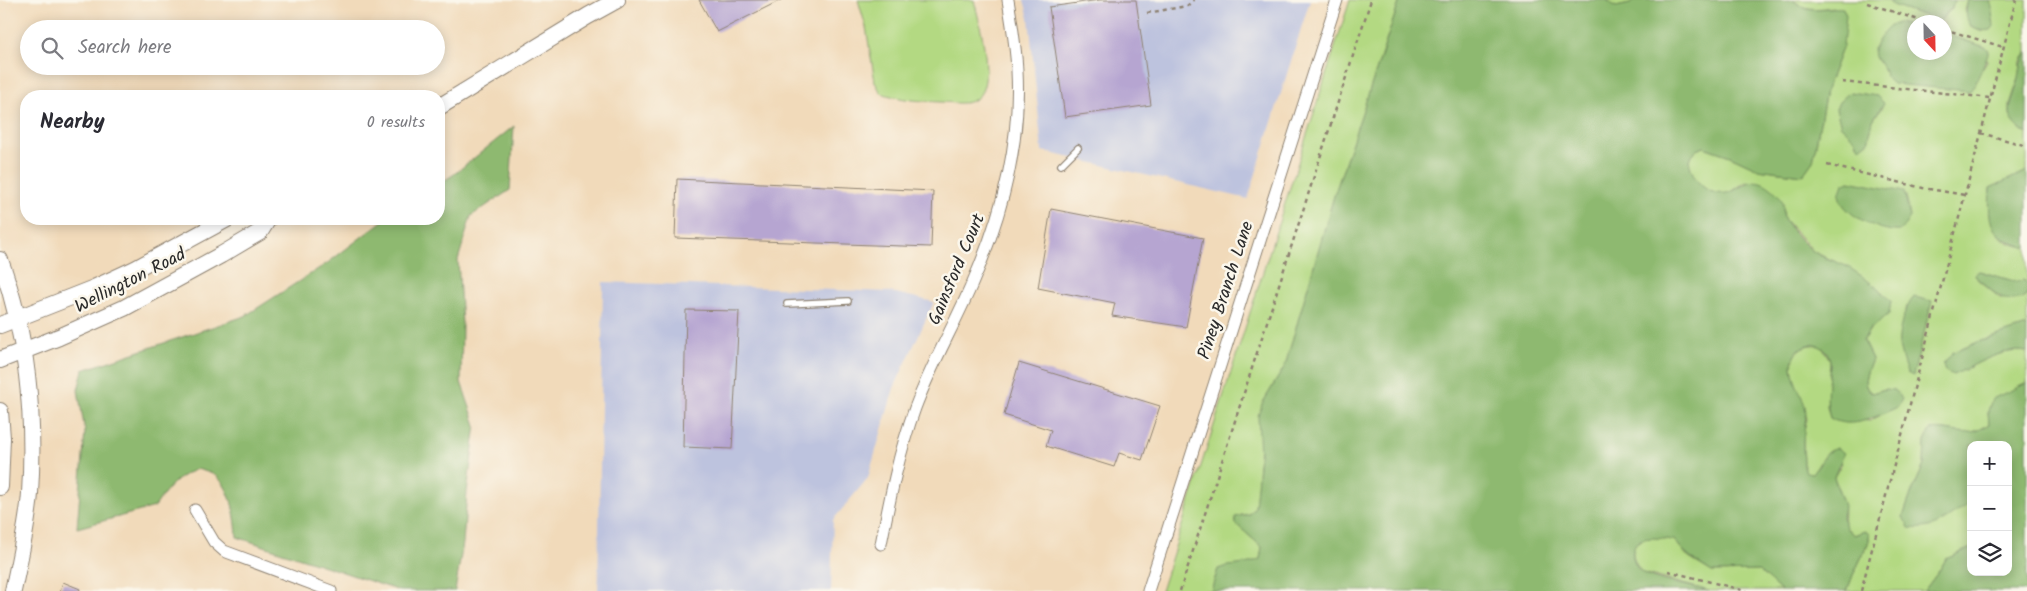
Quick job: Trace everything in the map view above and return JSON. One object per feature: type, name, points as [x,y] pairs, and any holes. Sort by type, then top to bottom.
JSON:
[{"type":"main road","points":[[445,103],[617,0]]},
{"type":"main road","name":"Wellington Road","points":[[0,325],[94,288],[215,225]]},
{"type":"main road","name":"Wellington Road","points":[[0,360],[23,352],[124,308],[260,232],[264,225]]},
{"type":"main road","points":[[0,260],[17,319],[23,352],[28,388],[31,438],[30,495],[13,591]]},
{"type":"main road","points":[[0,410],[2,438],[0,487]]},
{"type":"street","name":"Gainsford Court","points":[[882,544],[898,462],[914,410],[929,373],[972,285],[1001,206],[1009,171],[1017,110],[1014,34],[1008,0]]},
{"type":"street","name":"Piney Branch Lane","points":[[1148,591],[1337,0]]},
{"type":"street","points":[[194,510],[214,542],[224,551],[332,591]]},
{"type":"lane","points":[[1061,164],[1078,148]]},
{"type":"lane","points":[[787,304],[848,301]]},
{"type":"path","points":[[1147,13],[1186,6],[1194,0]]},
{"type":"path","points":[[1180,591],[1371,0]]},
{"type":"path","points":[[1861,591],[2016,0]]},
{"type":"path","points":[[1867,4],[1907,16]]},
{"type":"path","points":[[1952,31],[2003,47]]},
{"type":"path","points":[[1842,82],[1990,98]]},
{"type":"path","points":[[1981,133],[2027,146]]},
{"type":"path","points":[[1827,165],[1923,188],[1965,195]]},
{"type":"path","points":[[1668,571],[1746,591]]},
{"type":"shaded area","points":[[1024,0],[1310,0],[1248,199],[1042,151],[1029,18]]},
{"type":"shaded area","points":[[603,282],[891,292],[934,302],[894,388],[868,478],[833,520],[831,591],[598,591]]},
{"type":"green space","points":[[858,0],[974,0],[983,39],[986,70],[980,95],[972,101],[961,103],[911,100],[881,93],[875,82],[866,27]]},
{"type":"green space","points":[[1350,0],[1400,0],[1334,196],[1285,366],[1262,404],[1255,507],[1249,514],[1241,515],[1236,524],[1262,547],[1260,559],[1250,564],[1218,569],[1211,591],[1161,591]]},
{"type":"green space","points":[[1400,0],[1607,0],[1616,7],[1630,4],[1635,0],[1793,0],[1799,5],[1811,9],[1843,8],[1846,15],[1843,46],[1826,90],[1813,161],[1803,175],[1758,169],[1704,147],[1696,150],[1689,159],[1696,179],[1712,192],[1731,192],[1754,181],[1768,186],[1782,200],[1783,216],[1786,222],[1807,246],[1814,252],[1858,273],[1891,301],[1889,314],[1869,330],[1863,341],[1872,359],[1865,382],[1868,390],[1872,393],[1885,389],[1895,390],[1902,399],[1898,407],[1864,421],[1855,423],[1838,422],[1830,418],[1827,402],[1830,362],[1827,352],[1822,347],[1816,345],[1803,347],[1794,357],[1792,365],[1793,376],[1806,409],[1803,445],[1806,472],[1812,473],[1819,466],[1825,455],[1832,450],[1837,448],[1844,453],[1834,477],[1844,506],[1842,517],[1847,529],[1854,535],[1865,531],[1869,534],[1869,541],[1847,591],[1781,591],[1759,571],[1712,572],[1689,557],[1674,540],[1647,538],[1636,543],[1633,549],[1633,559],[1639,570],[1657,578],[1709,591],[1211,591],[1218,569],[1260,559],[1262,547],[1236,524],[1235,517],[1249,514],[1255,507],[1260,455],[1258,416],[1262,404],[1285,366],[1334,196]]},
{"type":"green space","points":[[1607,0],[1635,0],[1630,4],[1616,7]]},
{"type":"green space","points":[[1793,0],[1889,0],[1893,5],[1922,15],[1907,15],[1907,24],[1897,22],[1881,62],[1884,72],[1975,86],[1978,75],[1987,61],[1985,47],[1952,36],[1952,15],[1946,15],[1952,8],[1954,0],[1968,0],[1965,10],[1971,27],[1982,32],[1993,23],[1990,0],[2027,0],[2027,52],[2021,61],[2020,75],[2010,104],[2010,115],[2027,134],[2027,171],[1990,188],[1989,203],[1993,225],[2001,237],[2015,245],[2027,248],[2027,283],[2023,280],[2017,282],[1979,271],[1977,279],[2000,298],[2023,298],[2027,295],[2027,326],[1978,342],[1952,353],[1963,371],[2002,353],[2027,352],[2027,383],[1988,411],[1989,424],[1981,429],[1966,433],[1930,430],[1925,441],[1924,465],[1903,517],[1961,508],[1967,505],[1967,550],[1946,559],[1924,591],[1847,591],[1869,542],[1869,534],[1865,531],[1854,535],[1844,523],[1843,504],[1834,477],[1842,463],[1831,450],[1812,473],[1806,473],[1804,467],[1803,433],[1807,419],[1793,375],[1792,365],[1794,356],[1801,348],[1809,345],[1822,347],[1830,360],[1827,406],[1830,418],[1870,421],[1881,415],[1885,389],[1872,393],[1866,386],[1865,382],[1872,359],[1863,341],[1891,301],[1881,291],[1847,267],[1814,252],[1784,219],[1783,204],[1746,182],[1729,193],[1718,194],[1712,192],[1696,181],[1690,171],[1689,159],[1696,150],[1704,147],[1758,169],[1803,175],[1813,161],[1826,90],[1843,46],[1833,7],[1807,8]],"holes":[[[1865,95],[1877,96],[1882,107],[1873,120],[1868,142],[1857,144],[1855,139],[1841,125],[1836,109]],[[1849,181],[1906,196],[1910,217]],[[1907,306],[1905,366],[1899,340]]]},
{"type":"green space","points":[[1889,0],[1954,0],[1952,7],[1945,15],[1922,15],[1893,5]]},
{"type":"green space","points":[[1968,0],[1990,0],[1994,26],[1991,30],[1977,30],[1969,24],[1966,13]]},
{"type":"green space","points":[[1897,22],[1907,24],[1907,60],[1952,60],[1952,36],[1989,50],[1981,72],[1970,91],[1893,84],[1889,81],[1878,60],[1874,57],[1873,49],[1886,30]]},
{"type":"green space","points":[[2027,52],[2027,134],[2014,122],[2010,111],[2022,63]]},
{"type":"green space","points":[[1850,92],[1877,96],[1884,103],[1873,120],[1868,142],[1860,148],[1855,139],[1841,126],[1836,109],[1839,102]]},
{"type":"green space","points":[[514,126],[510,190],[471,216],[458,260],[462,324],[461,382],[476,425],[467,492],[463,543],[455,591],[400,591],[237,537],[236,521],[226,488],[216,476],[197,469],[172,484],[155,507],[77,528],[85,432],[78,390],[83,370],[245,316],[329,262],[377,225],[445,225],[445,180]]},
{"type":"green space","points":[[2027,171],[2027,248],[2014,244],[1998,234],[1991,221],[1989,201],[1990,188]]},
{"type":"green space","points":[[1849,181],[1904,192],[1910,217],[1901,231],[1886,230],[1870,224],[1849,211],[1842,203],[1839,195],[1843,184]]},
{"type":"green space","points":[[1979,271],[2017,282],[2023,280],[2027,283],[2027,295],[2015,300],[2000,297],[1977,278],[1975,274]]},
{"type":"green space","points":[[1914,297],[1932,301],[1913,376],[1907,373],[1899,341],[1900,328],[1905,313]]},
{"type":"green space","points":[[2027,326],[2027,352],[2017,351],[1998,354],[1953,375],[1945,371],[1943,364],[1952,353],[1978,342]]},
{"type":"green space","points":[[2027,383],[2027,591],[1924,591],[1946,559],[1967,550],[1967,576],[2012,576],[2012,441],[1967,441],[1967,506],[1942,522],[1928,527],[1909,528],[1903,517],[1924,465],[1925,441],[1930,430],[1967,433],[1981,429],[1989,424],[1988,411],[1992,399]]},
{"type":"green space","points":[[1651,537],[1674,540],[1689,558],[1712,572],[1759,571],[1781,591],[1709,591],[1643,573],[1635,562],[1633,548],[1639,541]]},
{"type":"building","points":[[699,0],[781,0],[717,32]]},
{"type":"building","points":[[1100,0],[1136,0],[1151,105],[1065,117],[1049,7]]},
{"type":"building","points":[[677,179],[933,191],[931,247],[675,238]]},
{"type":"building","points":[[1051,209],[1203,238],[1186,327],[1112,316],[1115,303],[1038,288]]},
{"type":"building","points":[[686,310],[739,311],[732,449],[683,447]]},
{"type":"building","points":[[1019,363],[1160,406],[1142,460],[1119,453],[1114,467],[1046,446],[1051,430],[1004,415]]},
{"type":"building","points":[[63,582],[80,589],[79,591],[60,591]]}]
